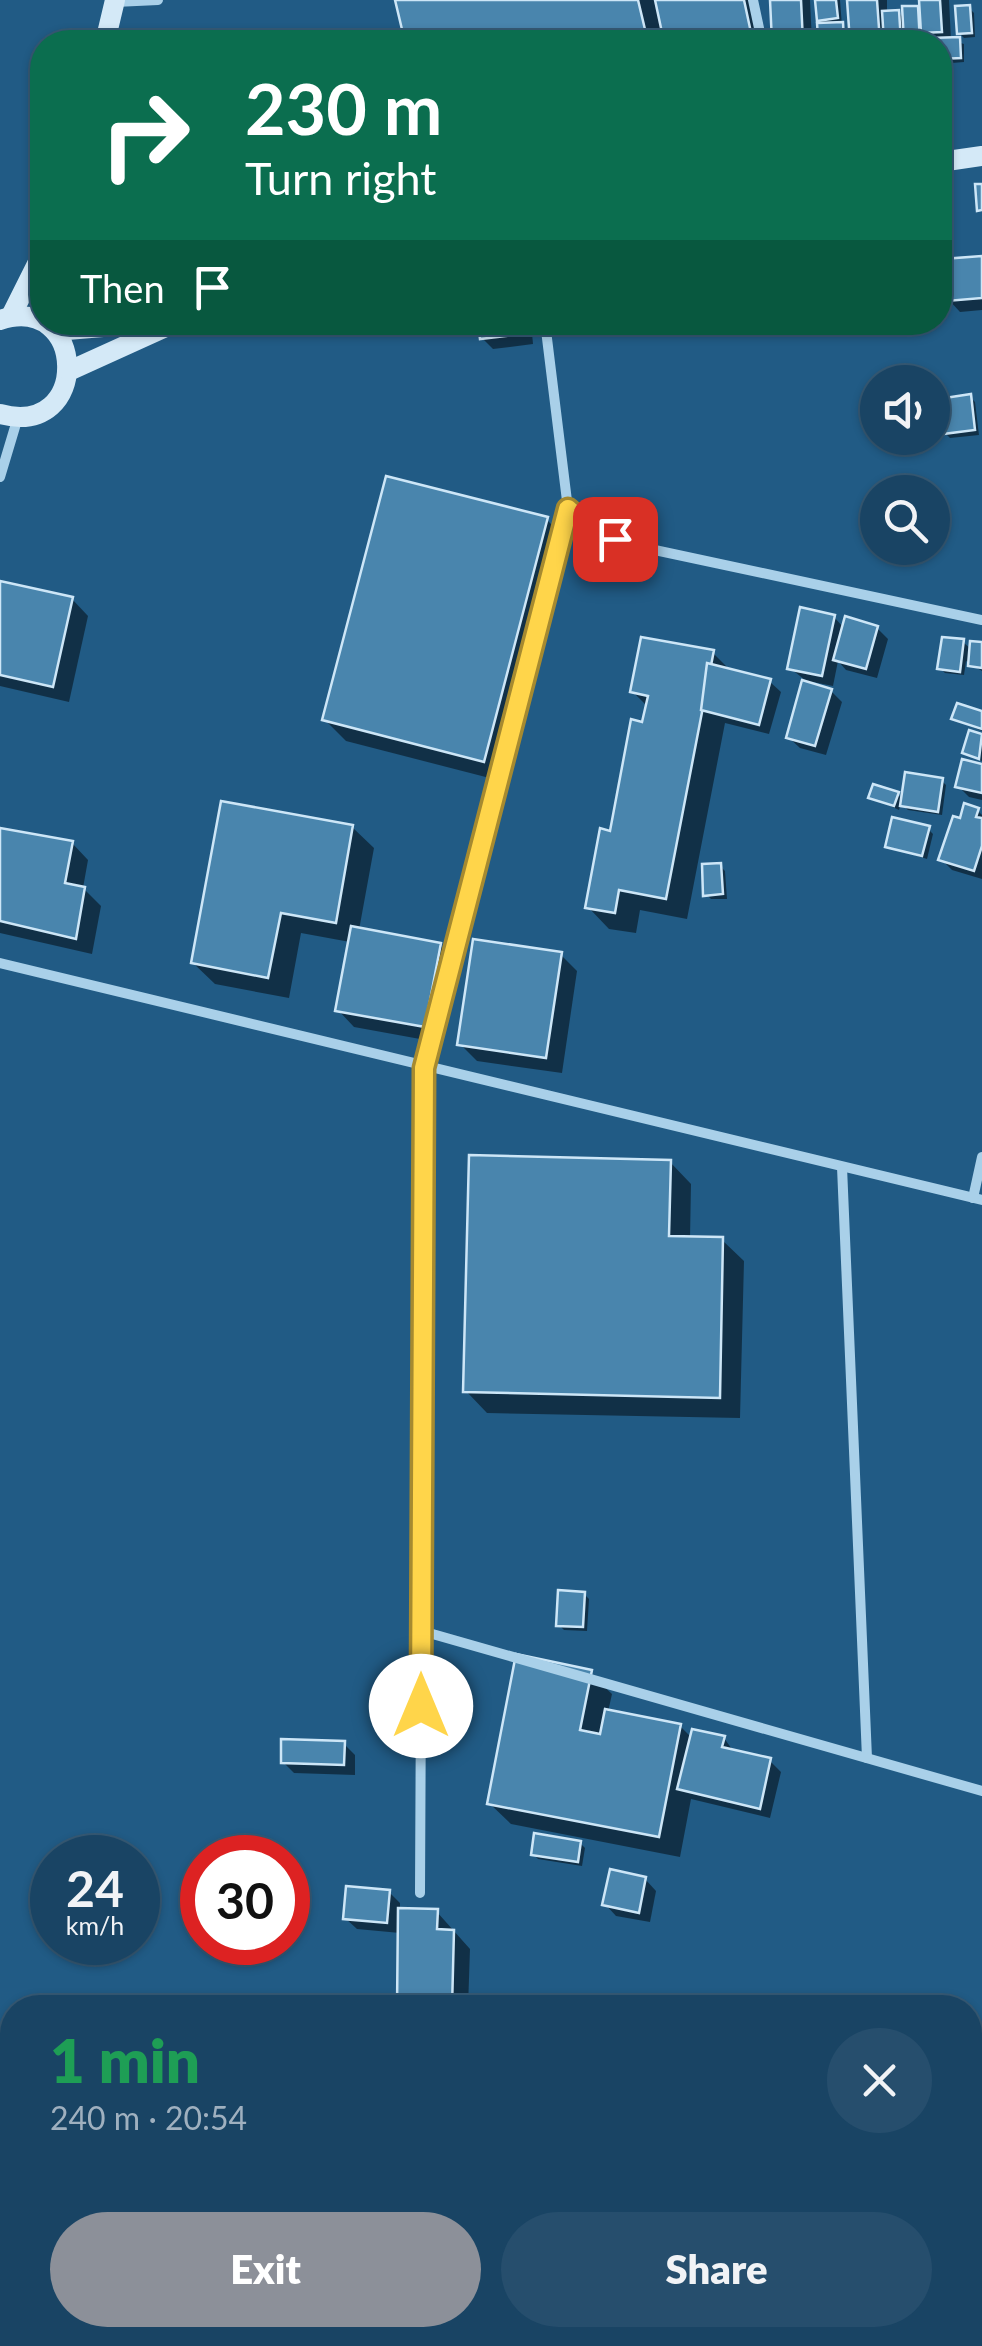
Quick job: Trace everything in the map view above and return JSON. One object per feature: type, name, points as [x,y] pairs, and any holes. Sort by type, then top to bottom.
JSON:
[{"type":"street","points":[[107,30],[115,1],[158,0]]},
{"type":"street","points":[[754,0],[760,30]]},
{"type":"street","points":[[952,160],[982,156]]},
{"type":"street","points":[[5,318],[30,275]]},
{"type":"street","points":[[5,318],[30,318]]},
{"type":"street","points":[[0,477],[5,415],[47,408],[58,398],[69,370],[63,343],[57,335]]},
{"type":"street","points":[[69,370],[148,335]]},
{"type":"street","points":[[420,1893],[424,1068],[568,509],[547,335]]},
{"type":"street","points":[[568,509],[594,532],[636,546],[982,620]]},
{"type":"street","points":[[0,963],[977,1199],[982,1157]]},
{"type":"street","points":[[842,1167],[867,1758]]},
{"type":"street","points":[[422,1631],[982,1790]]},
{"type":"building","points":[[395,0],[638,0],[645,30],[402,30]]},
{"type":"building","points":[[655,0],[744,0],[750,30],[661,30]]},
{"type":"building","points":[[770,0],[801,0],[802,30],[771,30]]},
{"type":"building","points":[[815,0],[836,0],[838,18],[817,21]]},
{"type":"building","points":[[847,0],[877,0],[879,30],[849,30]]},
{"type":"building","points":[[919,0],[940,0],[942,30],[921,30]]},
{"type":"building","points":[[970,5],[972,33],[957,34],[955,6]]},
{"type":"building","points":[[902,6],[918,6],[919,30],[903,30]]},
{"type":"building","points":[[899,10],[900,30],[883,30],[882,11]]},
{"type":"building","points":[[843,22],[843,30],[817,30],[817,23]]},
{"type":"building","points":[[952,37],[960,37],[961,58],[952,58]]},
{"type":"building","points":[[975,184],[982,184],[982,210],[977,211]]},
{"type":"building","points":[[982,256],[982,298],[952,301],[952,258]]},
{"type":"building","points":[[480,335],[514,335],[480,339]]},
{"type":"building","points":[[971,394],[975,430],[950,433],[950,397]]},
{"type":"building","points":[[386,476],[548,517],[484,762],[322,720]]},
{"type":"building","points":[[0,581],[73,597],[53,687],[0,675]]},
{"type":"building","points":[[800,607],[835,615],[822,676],[787,669]]},
{"type":"building","points":[[845,616],[878,626],[866,669],[833,660]]},
{"type":"building","points":[[641,637],[714,650],[666,899],[619,890],[615,913],[585,908],[600,828],[610,831],[631,719],[642,722],[648,696],[630,692]]},
{"type":"building","points":[[942,637],[964,639],[960,672],[937,669]]},
{"type":"building","points":[[970,641],[982,642],[982,668],[968,666]]},
{"type":"building","points":[[707,663],[771,679],[759,725],[701,710]]},
{"type":"building","points":[[802,680],[832,689],[815,746],[786,738]]},
{"type":"building","points":[[957,703],[982,711],[982,729],[951,719]]},
{"type":"building","points":[[969,730],[982,734],[979,759],[962,753]]},
{"type":"building","points":[[962,759],[982,764],[982,793],[955,787]]},
{"type":"building","points":[[905,772],[943,778],[938,812],[900,806]]},
{"type":"building","points":[[873,784],[899,792],[894,806],[868,798]]},
{"type":"building","points":[[221,801],[353,825],[336,923],[281,913],[268,978],[191,963]]},
{"type":"building","points":[[964,803],[979,808],[976,817],[982,818],[982,846],[974,871],[938,860],[953,816],[960,818]]},
{"type":"building","points":[[892,817],[930,826],[922,856],[885,847]]},
{"type":"building","points":[[0,828],[73,841],[65,883],[85,887],[76,939],[0,921]]},
{"type":"building","points":[[721,863],[723,894],[703,896],[702,864]]},
{"type":"building","points":[[351,926],[441,943],[425,1027],[335,1011]]},
{"type":"building","points":[[473,939],[562,952],[546,1058],[457,1045]]},
{"type":"building","points":[[469,1155],[671,1160],[669,1236],[723,1237],[720,1398],[463,1392]]},
{"type":"building","points":[[558,1590],[585,1592],[583,1627],[556,1626]]},
{"type":"building","points":[[516,1654],[592,1670],[580,1730],[600,1734],[605,1709],[681,1724],[659,1837],[487,1804]]},
{"type":"building","points":[[692,1729],[725,1736],[722,1747],[771,1758],[760,1809],[677,1789]]},
{"type":"building","points":[[281,1739],[345,1741],[344,1765],[281,1763]]},
{"type":"building","points":[[534,1833],[581,1841],[578,1862],[531,1855]]},
{"type":"building","points":[[610,1869],[646,1877],[639,1913],[602,1905]]},
{"type":"building","points":[[346,1886],[390,1890],[387,1923],[343,1919]]},
{"type":"building","points":[[398,1908],[438,1909],[437,1929],[454,1930],[452,1995],[397,1995]]},
{"type":"route","points":[[421,1706],[424,1068],[568,509],[594,532],[615,539]]}]
